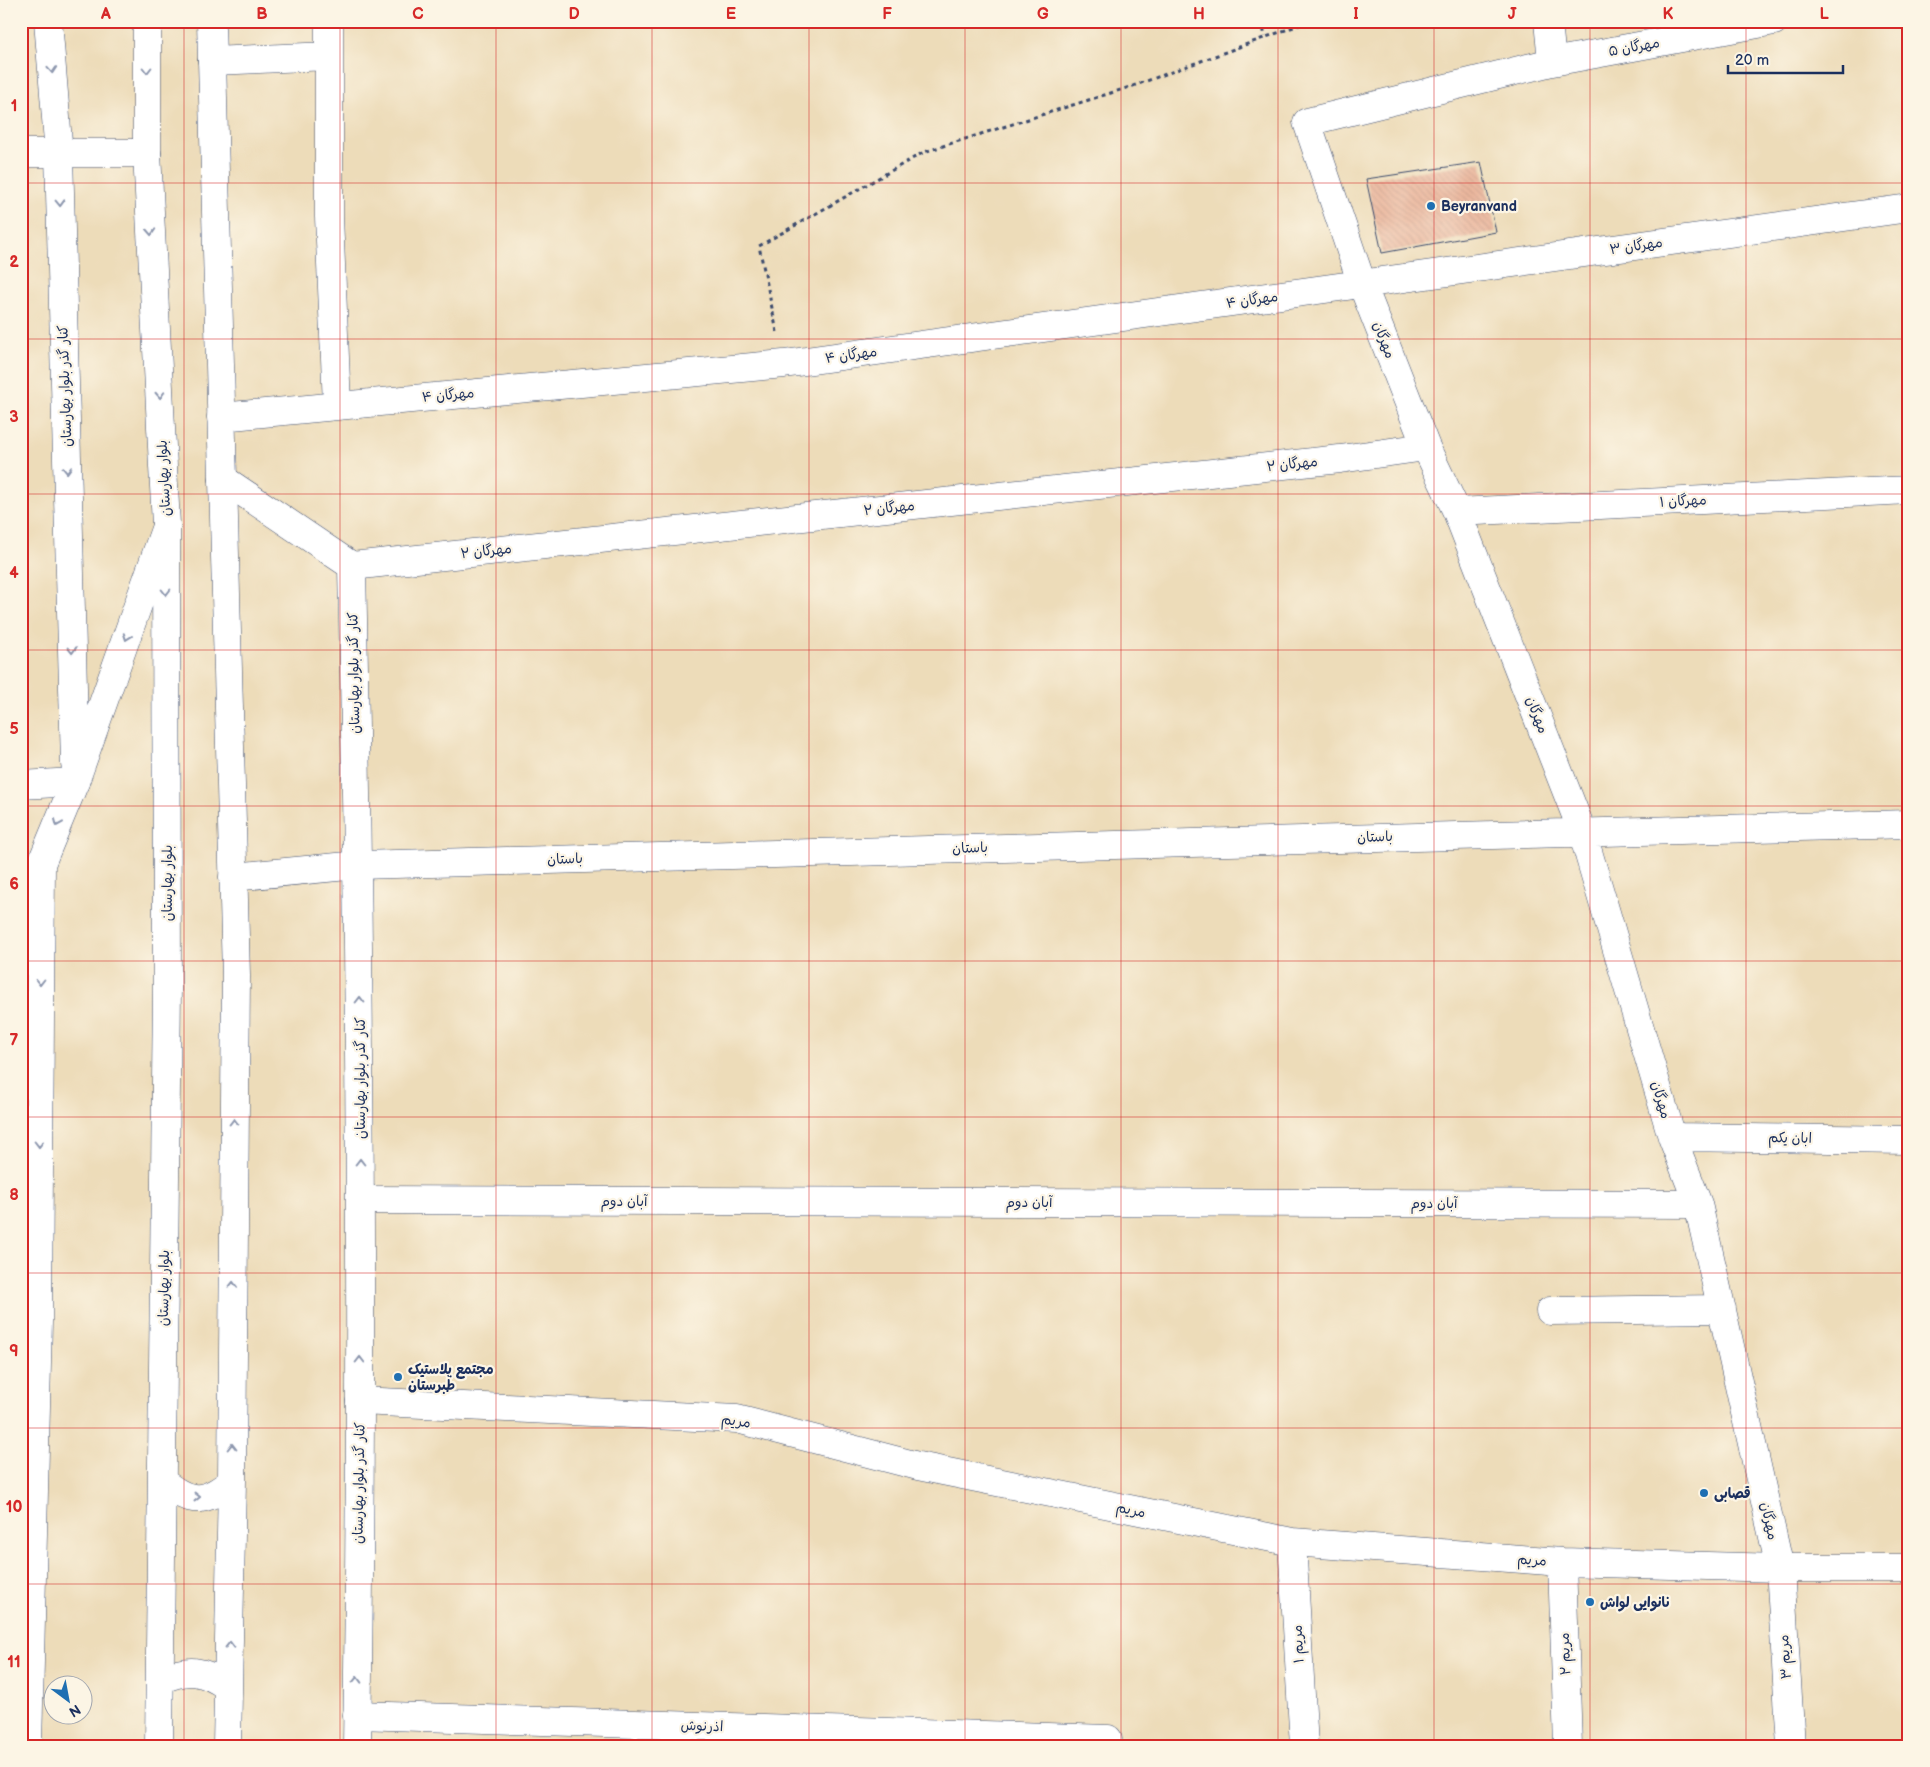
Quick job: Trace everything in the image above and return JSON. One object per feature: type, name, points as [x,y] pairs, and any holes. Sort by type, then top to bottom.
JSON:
[{"type":"street","name":"کنار گذر بلوار بهارستان","points":[[48,21],[59,154],[75,782]]},
{"type":"street","name":"بلوار بهارستان","points":[[147,21],[147,153],[166,525],[167,988],[159,1746]]},
{"type":"street","points":[[211,21],[236,976],[232,1481],[227,1746]]},
{"type":"street","points":[[329,21],[329,217],[338,405]]},
{"type":"street","points":[[1548,21],[1552,62]]},
{"type":"street","name":"مهرگان ۵","points":[[1552,62],[1774,21]]},
{"type":"street","points":[[212,61],[329,56]]},
{"type":"street","name":"مهرگان","points":[[1552,62],[1307,122],[1362,284],[1426,447],[1457,512],[1582,831],[1672,1137],[1698,1204],[1780,1568]]},
{"type":"street","points":[[21,153],[147,153]]},
{"type":"street","name":"مهرگان ۳","points":[[1362,284],[1909,208]]},
{"type":"street","name":"مهرگان ۴","points":[[221,417],[784,364],[1362,284]]},
{"type":"street","name":"مهرگان ۲","points":[[352,566],[1330,460],[1426,447]]},
{"type":"street","points":[[223,479],[352,566]]},
{"type":"street","name":"مهرگان ۱","points":[[1457,512],[1909,490]]},
{"type":"street","name":"کنار گذر بلوار بهارستان","points":[[28,1746],[30,1320],[41,864],[75,782],[166,525]]},
{"type":"street","name":"کنار گذر بلوار بهارستان","points":[[352,566],[358,865],[361,1200],[356,1746]]},
{"type":"street","points":[[21,785],[75,782]]},
{"type":"street","name":"باستان","points":[[233,877],[358,865],[1582,831],[1909,824]]},
{"type":"street","name":"ابان یکم","points":[[1672,1137],[1909,1140]]},
{"type":"street","name":"آبان دوم","points":[[361,1200],[1698,1204]]},
{"type":"street","points":[[1550,1311],[1722,1309]]},
{"type":"street","name":"مریم","points":[[360,1401],[737,1419],[918,1466],[1292,1542],[1562,1562],[1780,1568],[1909,1568]]},
{"type":"street","points":[[162,1481],[178,1494],[197,1499],[217,1494],[232,1481]]},
{"type":"street","name":"مریم ۱","points":[[1292,1542],[1304,1746]]},
{"type":"street","name":"مریم ۲","points":[[1562,1562],[1568,1746]]},
{"type":"street","name":"مریم ۳","points":[[1780,1568],[1791,1746]]},
{"type":"street","points":[[160,1680],[177,1673],[195,1671],[213,1676],[228,1687]]},
{"type":"street","name":"اذرنوش","points":[[357,1715],[1108,1739]]},
{"type":"path","points":[[1262,21],[1265,38]]},
{"type":"path","points":[[784,364],[759,246],[924,152],[1133,86],[1310,21]]},
{"type":"building","name":"Beyranvand","points":[[1481,162],[1496,232],[1382,253],[1366,179]]},
{"type":"place","name":"Beyranvand","points":[[1431,206]]},
{"type":"place","name":"مجتمع پلاستیک طبرستان","points":[[398,1377]]},
{"type":"place","name":"قصابی","points":[[1704,1493]]},
{"type":"place","name":"نانوایی لواش","points":[[1590,1602]]}]
